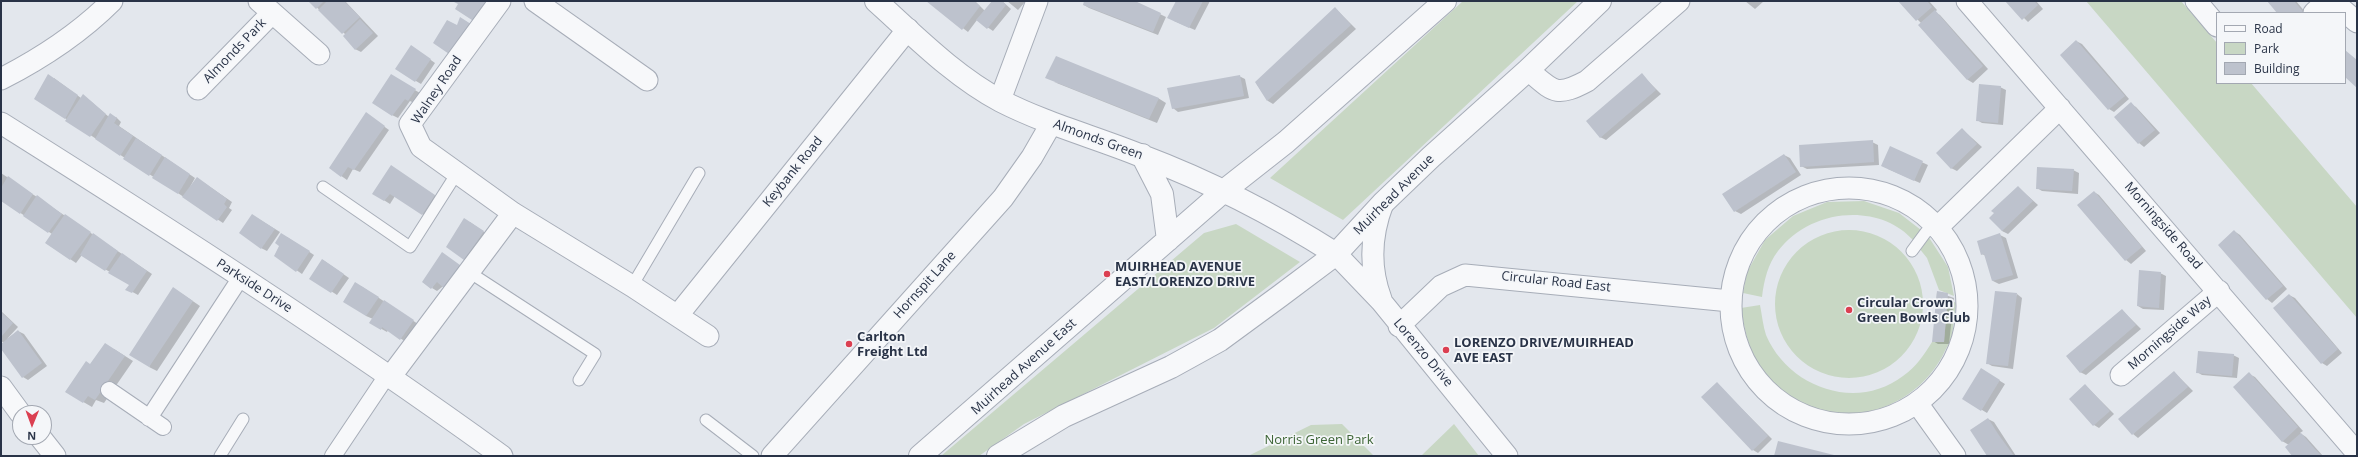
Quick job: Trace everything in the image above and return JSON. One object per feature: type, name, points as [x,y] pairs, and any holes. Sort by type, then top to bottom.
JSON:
[{"type":"street","points":[[1,79],[59,46],[89,24],[112,1]]},
{"type":"street","name":"Walney Road","points":[[500,1],[410,124],[421,147],[513,213]]},
{"type":"street","points":[[535,1],[646,80]]},
{"type":"street","name":"Almonds Green","points":[[876,1],[966,80],[1000,100],[1051,124],[1142,155],[1225,190],[1286,222],[1336,254]]},
{"type":"street","points":[[1000,100],[1037,1]]},
{"type":"street","points":[[1168,240],[1225,190],[1286,142],[1445,1]]},
{"type":"street","name":"Muirhead Avenue","points":[[998,456],[1064,416],[1171,367],[1220,340],[1336,254],[1383,203],[1528,70],[1600,1]]},
{"type":"street","points":[[1528,70],[1553,90],[1569,90],[1587,81],[1679,1]]},
{"type":"street","name":"Morningside Road","points":[[1967,1],[2357,453]]},
{"type":"street","points":[[2196,1],[2216,25]]},
{"type":"street","points":[[2315,12],[2327,1]]},
{"type":"street","points":[[2332,1],[2345,12]]},
{"type":"street","name":"Almonds Park","points":[[198,89],[266,7],[319,54]]},
{"type":"street","points":[[2346,13],[2357,22]]},
{"type":"street","name":"Keybank Road","points":[[678,315],[908,29]]},
{"type":"street","points":[[1938,227],[2060,108]]},
{"type":"street","name":"Parkside Drive","points":[[1,123],[241,277],[390,375],[502,456]]},
{"type":"street","name":"Hornspit Lane","points":[[772,456],[1003,198],[1032,157],[1051,124]]},
{"type":"street","points":[[1142,155],[1162,194],[1168,240]]},
{"type":"street","points":[[1868,188],[1906,201],[1938,227],[1959,260],[1968,299],[1963,339],[1946,375],[1917,403],[1883,419],[1846,424],[1809,418],[1776,400],[1750,372],[1735,338],[1730,301],[1738,262],[1759,228],[1790,202],[1828,189],[1868,188]]},
{"type":"street","points":[[1381,301],[1375,282],[1372,255],[1374,231],[1383,203]]},
{"type":"street","points":[[333,456],[390,375],[513,213],[678,315],[708,336]]},
{"type":"street","name":"Muirhead Avenue East","points":[[920,456],[1168,240]]},
{"type":"street","name":"Lorenzo Drive","points":[[1336,254],[1381,301],[1399,326],[1507,456]]},
{"type":"street","name":"Circular Road East","points":[[1399,326],[1441,286],[1465,275],[1730,301]]},
{"type":"street","points":[[149,418],[241,277]]},
{"type":"street","name":"Morningside Way","points":[[2121,375],[2219,292]]},
{"type":"street","points":[[1,387],[14,405]]},
{"type":"street","points":[[109,390],[162,427]]},
{"type":"street","points":[[1917,403],[1956,456]]},
{"type":"street","points":[[47,445],[56,456]]},
{"type":"lane","points":[[323,187],[410,246],[457,173]]},
{"type":"lane","points":[[632,286],[699,173]]},
{"type":"lane","points":[[1912,251],[1926,232],[1938,227]]},
{"type":"lane","points":[[469,272],[595,354],[578,380]]},
{"type":"lane","points":[[220,456],[243,419]]},
{"type":"lane","points":[[706,420],[753,456]]},
{"type":"green space","points":[[1463,1],[1578,1],[1343,220],[1270,178]]},
{"type":"green space","points":[[2086,1],[2181,1],[2216,42],[2216,84],[2252,84],[2357,207],[2357,318]]},
{"type":"green space","points":[[1864,201],[1899,213],[1921,230],[1914,241],[1899,228],[1882,220],[1864,216],[1844,215],[1825,219],[1807,226],[1791,237],[1778,251],[1767,272],[1762,297],[1743,293],[1747,272],[1765,240],[1793,216],[1827,202]]},
{"type":"green space","points":[[1236,224],[1300,262],[1214,328],[1024,424],[979,456],[941,456],[1204,233]]},
{"type":"green space","name":"Circular Crown Green Bowls Club","points":[[1856,230],[1871,233],[1884,238],[1902,251],[1915,269],[1918,276],[1922,289],[1922,319],[1918,332],[1915,339],[1902,357],[1884,370],[1877,373],[1864,377],[1842,378],[1827,375],[1814,370],[1796,357],[1783,339],[1780,332],[1776,319],[1775,297],[1778,282],[1783,269],[1796,251],[1814,238],[1821,235],[1834,231]]},
{"type":"green space","points":[[1928,236],[1948,267],[1954,296],[1939,290],[1927,258],[1919,248]]},
{"type":"green space","points":[[1948,298],[1956,303],[1951,339],[1943,355],[1929,376],[1911,392],[1891,404],[1868,412],[1845,414],[1822,411],[1800,403],[1779,388],[1765,375],[1754,358],[1751,350],[1741,308],[1760,305],[1766,335],[1776,353],[1790,368],[1807,380],[1825,388],[1845,393],[1865,392],[1885,387],[1912,369],[1932,342],[1944,342]]},
{"type":"green space","name":"Norris Green Park","points":[[1342,424],[1374,456],[1248,456],[1311,425]]},
{"type":"green space","points":[[1454,424],[1479,456],[1421,456]]},
{"type":"building","points":[[308,1],[324,1],[316,9]]},
{"type":"building","points":[[327,1],[344,1],[360,17],[342,34],[318,10]]},
{"type":"building","points":[[452,1],[489,1],[475,22],[455,9],[458,4]]},
{"type":"building","points":[[926,1],[974,1],[980,6],[962,30]]},
{"type":"building","points":[[992,1],[1002,1],[1006,5],[987,29],[976,20]]},
{"type":"building","points":[[1084,1],[1135,1],[1161,13],[1153,32],[1083,5]]},
{"type":"building","points":[[1176,1],[1203,1],[1189,28],[1167,18]]},
{"type":"building","points":[[1898,1],[1927,1],[1932,7],[1916,21]]},
{"type":"building","points":[[2005,1],[2034,1],[2038,5],[2022,20]]},
{"type":"building","points":[[2267,1],[2294,1],[2303,12],[2276,12]]},
{"type":"building","points":[[1335,7],[1351,25],[1267,101],[1255,82]]},
{"type":"building","points":[[1935,10],[1983,66],[1967,80],[1918,25]]},
{"type":"building","points":[[460,17],[474,26],[452,56],[433,43],[447,20],[457,25]]},
{"type":"building","points":[[360,19],[373,33],[355,50],[343,36]]},
{"type":"building","points":[[2076,40],[2125,96],[2108,110],[2060,55]]},
{"type":"building","points":[[411,45],[431,59],[415,82],[395,69]]},
{"type":"building","points":[[2346,51],[2357,60],[2357,88],[2346,78]]},
{"type":"building","points":[[1056,56],[1159,98],[1149,119],[1045,78]]},
{"type":"building","points":[[1642,73],[1656,90],[1600,138],[1586,121]]},
{"type":"building","points":[[48,74],[78,95],[65,119],[34,99]]},
{"type":"building","points":[[391,74],[416,89],[408,101],[405,99],[392,116],[372,103]]},
{"type":"building","points":[[1240,75],[1244,96],[1172,109],[1167,88]]},
{"type":"building","points":[[1979,84],[2001,86],[1998,123],[1976,121]]},
{"type":"building","points":[[83,94],[106,114],[90,137],[65,121]]},
{"type":"building","points":[[2131,102],[2155,130],[2138,144],[2114,117]]},
{"type":"building","points":[[366,112],[385,126],[354,170],[348,167],[341,177],[329,168]]},
{"type":"building","points":[[110,113],[117,118],[114,123],[133,136],[120,156],[95,139]]},
{"type":"building","points":[[1962,128],[1977,144],[1951,169],[1936,153]]},
{"type":"building","points":[[136,138],[162,155],[149,176],[123,159]]},
{"type":"building","points":[[1873,140],[1874,162],[1800,167],[1799,145]]},
{"type":"building","points":[[1890,146],[1923,161],[1914,181],[1881,166]]},
{"type":"building","points":[[1784,154],[1796,172],[1734,212],[1722,194]]},
{"type":"building","points":[[165,157],[190,174],[178,194],[152,178]]},
{"type":"building","points":[[391,165],[435,195],[422,215],[390,194],[384,201],[372,194]]},
{"type":"building","points":[[2037,167],[2074,169],[2072,191],[2036,189]]},
{"type":"building","points":[[8,176],[33,194],[20,214],[1,201],[1,188]]},
{"type":"building","points":[[197,177],[227,199],[224,204],[227,207],[217,221],[182,197]]},
{"type":"building","points":[[2018,186],[2033,201],[2002,231],[1989,218],[1994,213],[1991,211]]},
{"type":"building","points":[[2094,191],[2142,247],[2125,261],[2077,205]]},
{"type":"building","points":[[37,195],[62,214],[48,233],[23,216]]},
{"type":"building","points":[[65,214],[91,232],[70,260],[45,243]]},
{"type":"building","points":[[252,214],[275,229],[261,249],[239,233]]},
{"type":"building","points":[[464,218],[484,231],[464,260],[446,247]]},
{"type":"building","points":[[2234,230],[2283,286],[2266,300],[2218,245]]},
{"type":"building","points":[[93,233],[118,251],[105,271],[80,255]]},
{"type":"building","points":[[281,233],[310,251],[296,272],[274,256],[279,246],[275,243]]},
{"type":"building","points":[[2000,233],[2013,275],[1992,281],[1984,254],[1981,255],[1977,241]]},
{"type":"building","points":[[442,252],[460,265],[445,289],[437,282],[431,289],[422,282]]},
{"type":"building","points":[[122,253],[147,271],[132,293],[125,290],[129,285],[108,273]]},
{"type":"building","points":[[322,259],[344,274],[331,293],[309,279]]},
{"type":"building","points":[[2139,270],[2161,272],[2159,308],[2137,306]]},
{"type":"building","points":[[355,282],[379,297],[366,316],[343,302]]},
{"type":"building","points":[[173,287],[193,301],[149,367],[129,355]]},
{"type":"building","points":[[1937,291],[1948,293],[1944,342],[1932,342]]},
{"type":"building","points":[[1995,291],[2017,293],[2008,366],[1986,364]]},
{"type":"building","points":[[2289,294],[2338,349],[2321,364],[2273,308]]},
{"type":"building","points":[[384,300],[414,320],[400,340],[382,327],[381,330],[369,323]]},
{"type":"building","points":[[2122,309],[2136,325],[2080,373],[2066,356]]},
{"type":"building","points":[[1,312],[13,323],[1,337]]},
{"type":"building","points":[[18,330],[42,363],[22,378],[1,349],[1,344]]},
{"type":"building","points":[[105,343],[125,356],[95,400],[88,396],[83,403],[65,392],[86,361],[90,364]]},
{"type":"building","points":[[2198,351],[2234,354],[2232,376],[2196,373]]},
{"type":"building","points":[[1981,368],[2000,380],[1981,411],[1962,399]]},
{"type":"building","points":[[2174,371],[2188,387],[2132,435],[2118,419]]},
{"type":"building","points":[[2249,372],[2298,427],[2282,442],[2233,387]]},
{"type":"building","points":[[1717,382],[1768,436],[1752,451],[1701,397]]},
{"type":"building","points":[[2085,384],[2110,411],[2093,426],[2069,399]]},
{"type":"building","points":[[1988,418],[2014,456],[1987,456],[1970,430]]},
{"type":"building","points":[[2301,433],[2322,456],[2292,456],[2285,447]]},
{"type":"building","points":[[1778,441],[1834,455],[1834,456],[1774,456]]},
{"type":"place","name":"MUIRHEAD AVENUE EAST/LORENZO DRIVE","points":[[1107,274]]},
{"type":"place","name":"Circular Crown Green Bowls Club","points":[[1849,310]]},
{"type":"place","name":"Carlton Freight Ltd","points":[[849,344]]},
{"type":"place","name":"LORENZO DRIVE/MUIRHEAD AVE EAST","points":[[1446,350]]}]
